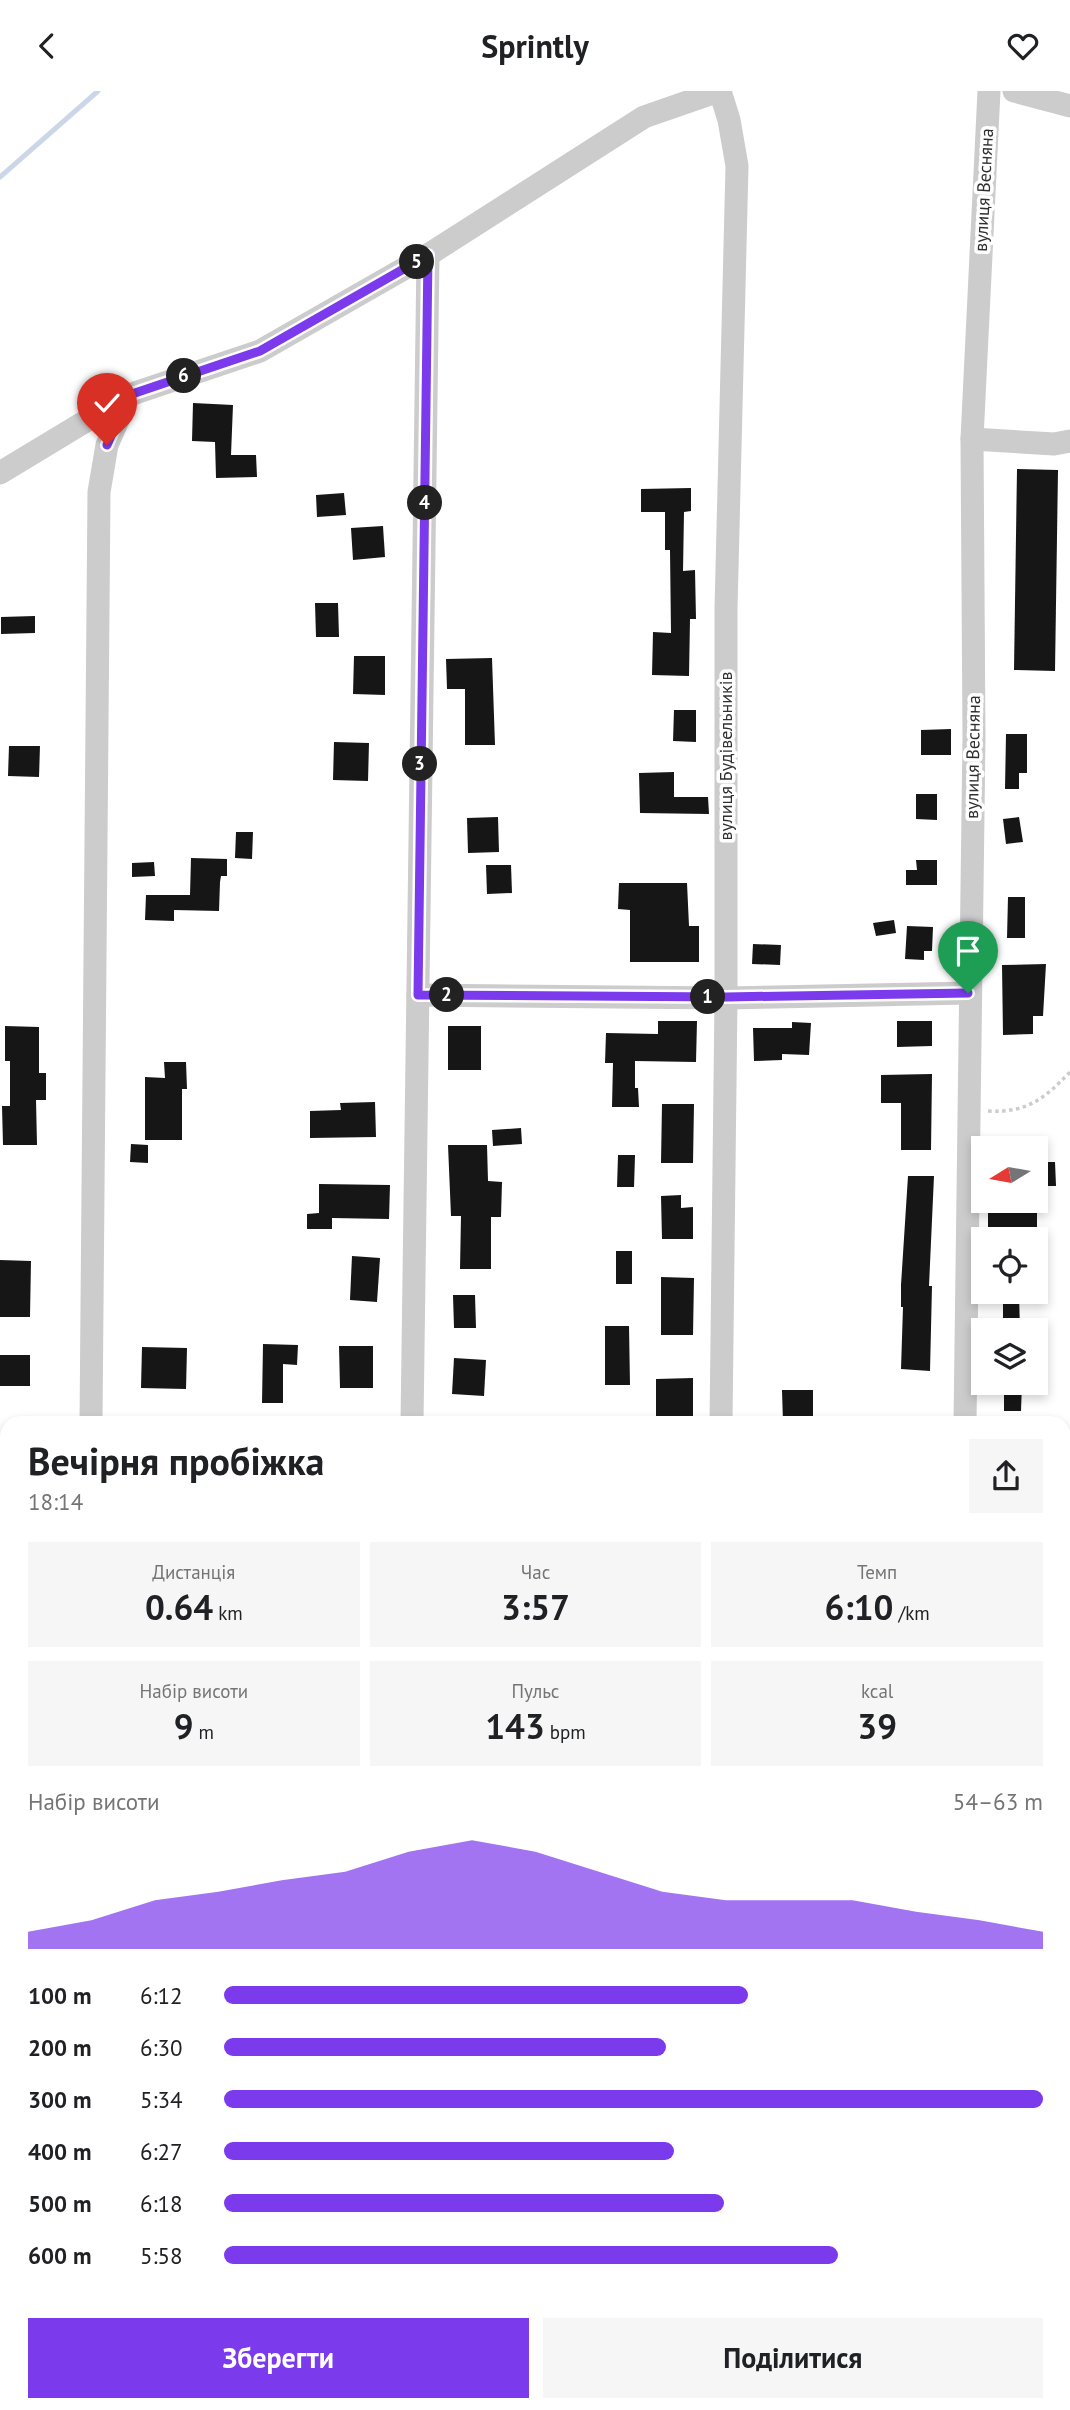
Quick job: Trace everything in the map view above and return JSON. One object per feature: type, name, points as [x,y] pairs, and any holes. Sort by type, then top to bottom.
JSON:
[{"type":"street","points":[[0,473],[129,395],[260,351],[428,255],[644,117],[720,91]]},
{"type":"street","name":"вулиця Будівельників","points":[[720,91],[731,130],[737,166],[726,609],[726,997],[721,1416]]},
{"type":"street","name":"вулиця Весняна","points":[[965,1416],[968,993],[974,737],[972,439],[989,91]]},
{"type":"street","points":[[1014,91],[1070,106]]},
{"type":"street","points":[[412,1416],[428,255]]},
{"type":"street","points":[[91,1416],[99,492],[107,445],[129,395]]},
{"type":"street","points":[[972,439],[1054,444],[1070,441]]},
{"type":"street","points":[[418,995],[726,997],[968,993]]},
{"type":"path","points":[[968,1110],[1009,1112],[1046,1098],[1070,1072]]},
{"type":"building","points":[[193,403],[233,405],[231,455],[256,455],[257,477],[216,478],[215,442],[192,441]]},
{"type":"building","points":[[1017,469],[1058,470],[1055,671],[1014,670]]},
{"type":"building","points":[[691,488],[691,511],[684,512],[683,571],[695,570],[696,619],[690,619],[689,676],[652,675],[653,632],[671,633],[670,550],[665,550],[665,512],[641,512],[641,489]]},
{"type":"building","points":[[344,493],[346,515],[317,517],[316,495]]},
{"type":"building","points":[[383,526],[385,557],[353,560],[351,528]]},
{"type":"building","points":[[315,603],[338,603],[339,637],[316,637]]},
{"type":"building","points":[[35,616],[35,633],[1,634],[1,617]]},
{"type":"building","points":[[354,656],[385,656],[385,695],[353,694]]},
{"type":"building","points":[[492,658],[495,745],[465,745],[465,689],[447,689],[446,659]]},
{"type":"building","points":[[674,710],[696,710],[696,742],[673,741]]},
{"type":"building","points":[[951,729],[951,755],[921,755],[921,730]]},
{"type":"building","points":[[1006,734],[1027,734],[1027,773],[1019,773],[1019,789],[1005,789]]},
{"type":"building","points":[[334,742],[369,743],[368,781],[333,780]]},
{"type":"building","points":[[9,746],[40,746],[39,777],[8,776]]},
{"type":"building","points":[[674,772],[674,797],[708,797],[709,814],[640,813],[639,773]]},
{"type":"building","points":[[916,794],[937,794],[937,820],[916,819]]},
{"type":"building","points":[[498,817],[499,852],[468,853],[467,818]]},
{"type":"building","points":[[1019,817],[1023,842],[1006,844],[1003,819]]},
{"type":"building","points":[[236,832],[253,832],[252,859],[235,858]]},
{"type":"building","points":[[191,858],[227,859],[227,876],[221,876],[220,882],[219,911],[174,910],[174,921],[145,920],[146,895],[190,895]]},
{"type":"building","points":[[916,860],[937,860],[937,885],[906,885],[906,870],[917,870]]},
{"type":"building","points":[[154,862],[155,876],[132,877],[132,863]]},
{"type":"building","points":[[486,865],[511,865],[512,893],[487,894]]},
{"type":"building","points":[[619,883],[687,883],[689,926],[699,926],[699,962],[630,962],[630,910],[618,909]]},
{"type":"building","points":[[1008,897],[1025,897],[1025,938],[1007,938]]},
{"type":"building","points":[[894,920],[896,933],[876,936],[873,923]]},
{"type":"building","points":[[907,926],[933,927],[932,951],[924,951],[924,960],[905,959]]},
{"type":"building","points":[[753,944],[781,945],[780,965],[752,964]]},
{"type":"building","points":[[1046,964],[1043,1016],[1033,1016],[1033,1034],[1003,1035],[1002,965]]},
{"type":"building","points":[[658,1021],[697,1021],[696,1062],[635,1061],[635,1088],[638,1088],[639,1107],[612,1107],[613,1063],[605,1063],[606,1033],[658,1034]]},
{"type":"building","points":[[897,1021],[932,1021],[932,1046],[897,1047]]},
{"type":"building","points":[[792,1022],[811,1023],[809,1055],[782,1054],[782,1060],[754,1061],[753,1028],[792,1028]]},
{"type":"building","points":[[5,1026],[39,1027],[39,1073],[46,1073],[46,1100],[36,1100],[37,1145],[3,1145],[2,1106],[10,1106],[10,1061],[5,1061]]},
{"type":"building","points":[[448,1026],[481,1026],[481,1070],[448,1070]]},
{"type":"building","points":[[164,1062],[186,1062],[187,1089],[182,1089],[182,1140],[145,1140],[145,1077],[165,1078]]},
{"type":"building","points":[[932,1074],[931,1150],[901,1150],[901,1103],[881,1103],[881,1075]]},
{"type":"building","points":[[375,1102],[376,1137],[310,1138],[310,1111],[341,1110],[340,1103]]},
{"type":"building","points":[[662,1104],[694,1104],[693,1163],[661,1163]]},
{"type":"building","points":[[521,1128],[522,1144],[493,1146],[492,1130]]},
{"type":"building","points":[[131,1144],[148,1145],[148,1163],[130,1162]]},
{"type":"building","points":[[448,1145],[487,1145],[488,1181],[502,1182],[501,1217],[491,1217],[491,1269],[460,1269],[461,1216],[451,1216]]},
{"type":"building","points":[[618,1155],[635,1155],[634,1187],[617,1187]]},
{"type":"building","points":[[1048,1162],[1055,1162],[1056,1186],[1048,1186]]},
{"type":"building","points":[[908,1176],[934,1176],[929,1286],[932,1286],[930,1371],[901,1369],[901,1285]]},
{"type":"building","points":[[319,1184],[390,1185],[389,1219],[332,1218],[332,1229],[307,1229],[307,1214],[319,1213]]},
{"type":"building","points":[[681,1195],[681,1208],[693,1207],[693,1239],[662,1239],[661,1196]]},
{"type":"building","points":[[988,1213],[1037,1213],[1037,1227],[988,1227]]},
{"type":"building","points":[[616,1251],[632,1251],[632,1284],[616,1284]]},
{"type":"building","points":[[352,1256],[380,1258],[377,1302],[350,1300]]},
{"type":"building","points":[[0,1260],[31,1261],[30,1317],[0,1317]]},
{"type":"building","points":[[661,1277],[694,1278],[693,1335],[661,1335]]},
{"type":"building","points":[[453,1295],[475,1295],[476,1328],[454,1328]]},
{"type":"building","points":[[1003,1304],[1019,1304],[1020,1318],[1003,1318]]},
{"type":"building","points":[[605,1326],[629,1326],[630,1385],[605,1385]]},
{"type":"building","points":[[263,1344],[298,1345],[297,1365],[283,1364],[283,1403],[262,1403]]},
{"type":"building","points":[[339,1346],[373,1346],[373,1388],[340,1388]]},
{"type":"building","points":[[142,1347],[187,1348],[186,1389],[141,1388]]},
{"type":"building","points":[[0,1355],[30,1355],[30,1386],[0,1386]]},
{"type":"building","points":[[454,1358],[486,1360],[484,1396],[452,1394]]},
{"type":"building","points":[[693,1378],[693,1416],[656,1416],[656,1379]]},
{"type":"building","points":[[782,1390],[813,1390],[813,1416],[783,1416]]},
{"type":"building","points":[[1004,1395],[1022,1395],[1021,1411],[1004,1411]]},
{"type":"waterway","points":[[0,177],[98,91]]},
{"type":"route","points":[[107,445],[129,395],[260,351],[428,255],[418,829],[418,995],[726,997],[968,993]]}]
